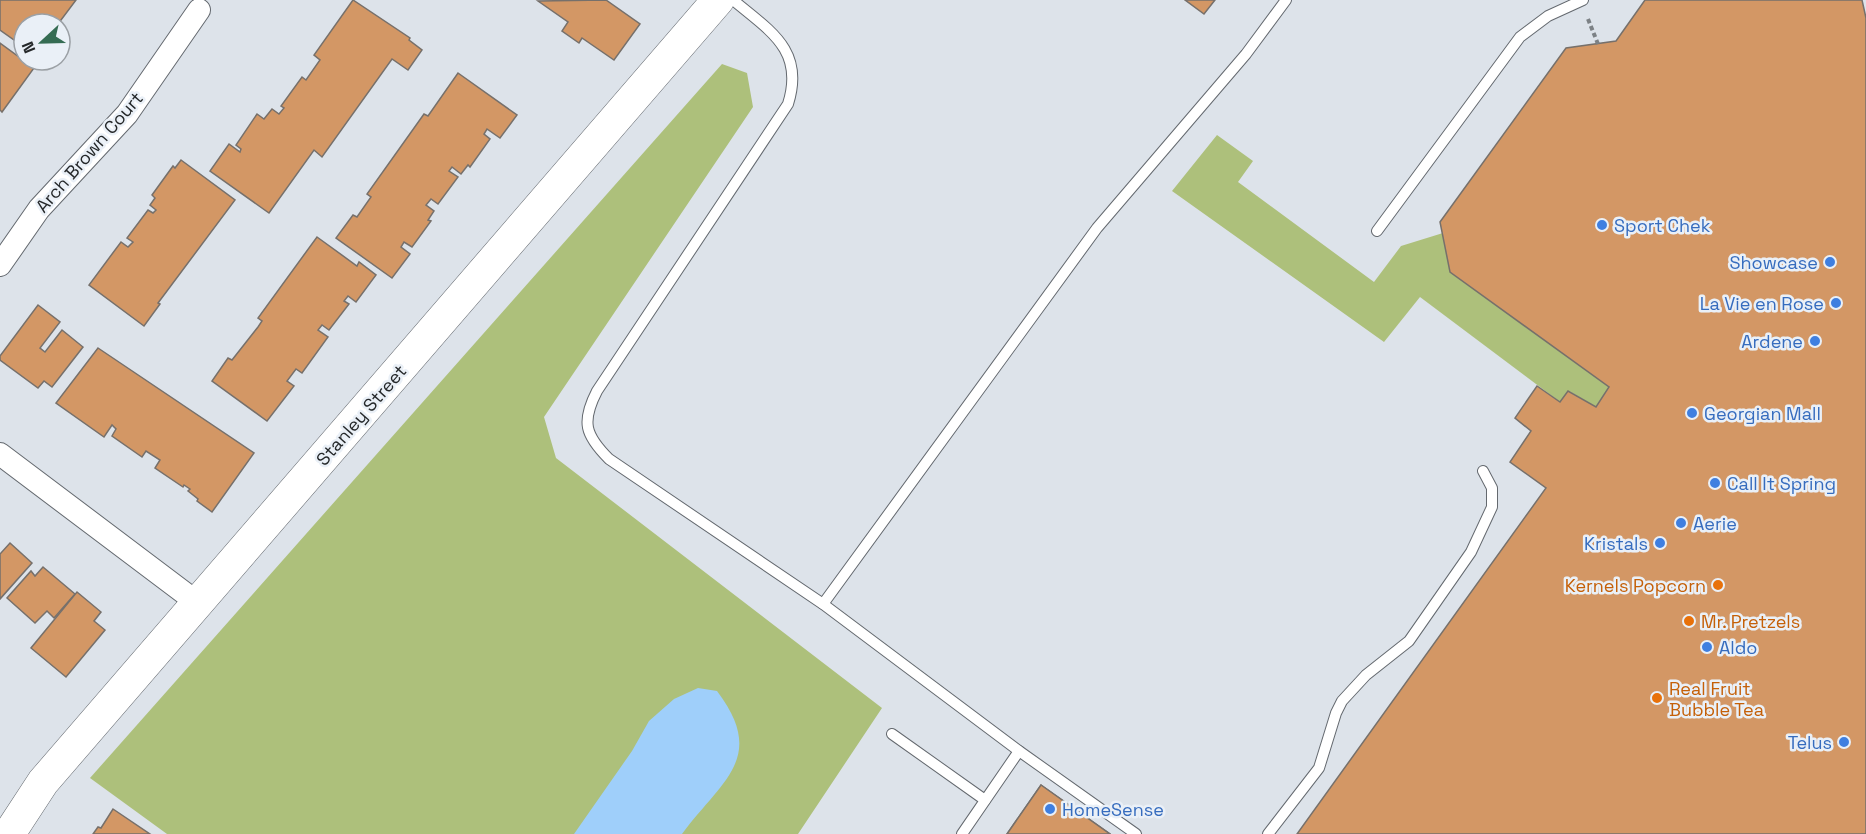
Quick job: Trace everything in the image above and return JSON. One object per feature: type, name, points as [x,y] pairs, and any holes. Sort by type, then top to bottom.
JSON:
[{"type":"street","name":"Stanley Street","points":[[9,834],[43,782],[718,0]]},
{"type":"street","name":"Arch Brown Court","points":[[0,265],[39,209],[127,114],[199,10]]},
{"type":"street","points":[[0,454],[199,604]]},
{"type":"lane","points":[[734,0],[778,38],[789,55],[793,88],[788,104],[597,391],[588,410],[587,428],[595,445],[609,459],[823,604],[1019,751],[1136,834]]},
{"type":"lane","points":[[823,604],[949,435],[1096,228],[1246,54],[1286,0]]},
{"type":"lane","points":[[1377,231],[1520,37],[1548,16],[1583,1]]},
{"type":"lane","points":[[1268,834],[1319,768],[1342,701],[1366,675],[1409,641],[1471,552],[1492,507],[1492,488],[1483,471]]},
{"type":"lane","points":[[892,734],[985,800]]},
{"type":"lane","points":[[962,834],[1019,751]]},
{"type":"path","points":[[1583,1],[1598,44]]},
{"type":"green space","points":[[722,64],[747,73],[753,107],[544,417],[556,458],[882,708],[798,834],[167,834],[90,778]]},
{"type":"green space","points":[[1217,135],[1253,161],[1238,182],[1374,282],[1401,246],[1443,233],[1450,272],[1609,387],[1596,407],[1569,391],[1560,402],[1420,297],[1384,342],[1172,191]]},
{"type":"water","points":[[698,688],[717,691],[732,714],[739,734],[739,752],[724,783],[682,834],[574,834],[632,751],[649,721],[674,699]]},
{"type":"building","points":[[0,0],[76,0],[67,12],[12,12],[12,38],[0,30]]},
{"type":"building","points":[[353,0],[410,38],[409,40],[422,50],[408,70],[392,59],[322,157],[314,150],[269,213],[210,171],[229,144],[240,152],[241,149],[236,145],[257,114],[264,119],[272,109],[279,114],[284,108],[281,106],[302,77],[306,80],[320,60],[314,55]]},
{"type":"building","points":[[606,0],[640,24],[614,60],[582,38],[579,43],[562,31],[568,22],[538,1]]},
{"type":"building","points":[[1185,0],[1215,0],[1204,14]]},
{"type":"building","name":"Georgian Mall","points":[[1645,0],[1862,0],[1866,18],[1866,834],[1297,834],[1546,488],[1510,462],[1531,431],[1515,418],[1537,386],[1560,402],[1568,391],[1596,407],[1609,387],[1450,272],[1440,222],[1566,48],[1616,41]]},
{"type":"building","points":[[0,43],[12,52],[12,72],[31,72],[2,112],[0,110]]},
{"type":"building","points":[[458,73],[517,115],[500,138],[487,129],[484,134],[490,139],[470,167],[468,165],[461,174],[452,167],[449,171],[458,177],[438,204],[431,199],[426,205],[434,211],[428,220],[431,221],[412,247],[404,242],[401,247],[410,254],[392,278],[336,238],[353,215],[357,217],[371,197],[367,194],[424,114],[428,116]]},
{"type":"building","points":[[181,160],[235,200],[158,303],[160,304],[144,326],[89,285],[121,242],[128,247],[133,242],[127,238],[148,210],[153,213],[156,210],[150,205],[155,198],[152,195],[173,166],[175,168]]},
{"type":"building","points":[[317,237],[357,266],[359,262],[376,275],[356,302],[348,296],[344,301],[349,304],[329,330],[322,325],[318,330],[328,337],[302,373],[296,369],[287,381],[294,386],[267,421],[212,381],[228,358],[232,360],[258,327],[262,321],[258,318]]},
{"type":"building","points":[[38,305],[60,322],[40,348],[45,352],[62,330],[83,347],[52,387],[44,381],[38,388],[0,360],[0,356]]},
{"type":"building","points":[[98,348],[254,453],[212,512],[197,501],[198,499],[188,491],[190,489],[184,485],[183,487],[155,468],[160,460],[146,451],[142,457],[112,436],[116,429],[112,425],[104,437],[56,403]]},
{"type":"building","points":[[10,543],[32,563],[0,599],[0,554]]},
{"type":"building","points":[[43,567],[75,594],[54,618],[47,611],[35,623],[7,598],[31,571],[35,576]]},
{"type":"building","points":[[77,592],[101,612],[94,621],[105,630],[66,677],[31,648]]},
{"type":"building","name":"HomeSense","points":[[1041,785],[1110,834],[1007,834]]},
{"type":"building","name":"HomeSense","points":[[1041,785],[1110,834],[1007,834]]},
{"type":"building","points":[[113,809],[150,834],[93,834],[98,827],[101,828]]},
{"type":"place","name":"Sport Chek","points":[[1602,225]]},
{"type":"place","name":"Showcase","points":[[1830,262]]},
{"type":"place","name":"La Vie en Rose","points":[[1836,303]]},
{"type":"place","name":"Ardene","points":[[1815,341]]},
{"type":"place","name":"Georgian Mall","points":[[1692,413]]},
{"type":"place","name":"Call It Spring","points":[[1715,483]]},
{"type":"place","name":"Aerie","points":[[1681,523]]},
{"type":"place","name":"Kristals","points":[[1660,543]]},
{"type":"place","name":"Kernels Popcorn","points":[[1718,585]]},
{"type":"place","name":"Mr. Pretzels","points":[[1689,621]]},
{"type":"place","name":"Aldo","points":[[1707,647]]},
{"type":"place","name":"Real Fruit Bubble Tea","points":[[1657,698]]},
{"type":"place","name":"Telus","points":[[1844,742]]},
{"type":"place","name":"HomeSense","points":[[1050,809]]}]
